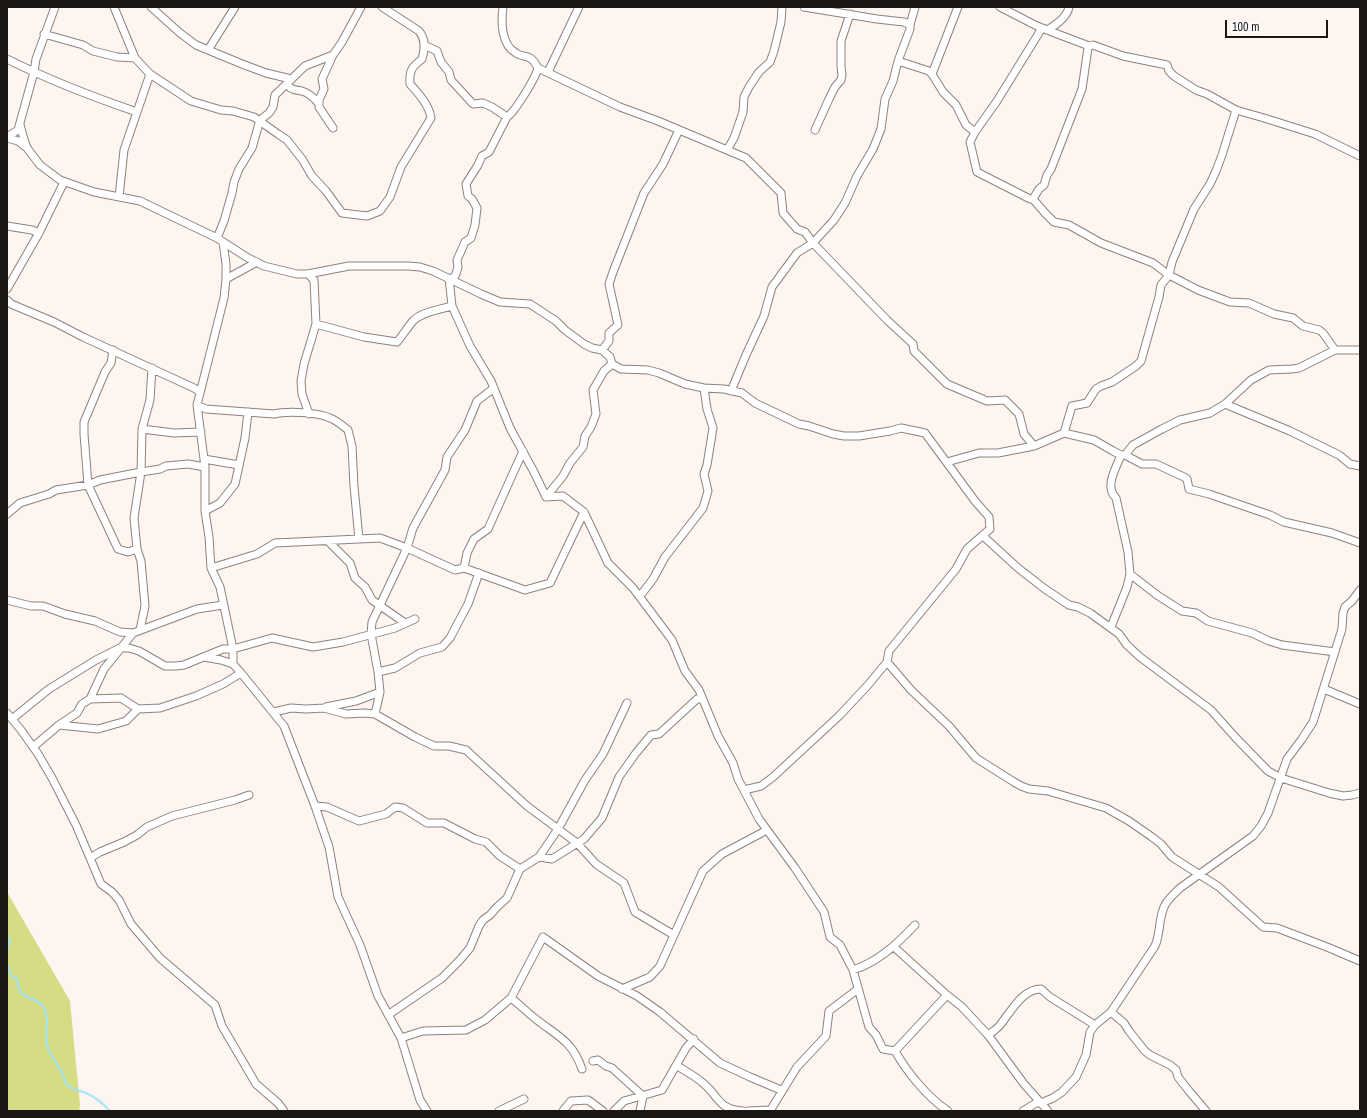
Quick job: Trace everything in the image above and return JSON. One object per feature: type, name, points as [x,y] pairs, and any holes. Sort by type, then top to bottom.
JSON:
[{"type":"street","points":[[7,138],[18,130],[34,72],[36,59],[55,7]]},
{"type":"street","points":[[114,7],[135,58],[150,74],[192,101],[220,110],[232,111],[254,117],[260,120],[287,140],[302,159],[312,176],[326,191],[342,213],[367,216],[380,211],[390,197],[401,167],[431,118],[430,111],[419,94],[410,84],[409,75],[413,67],[422,59],[424,45],[422,35],[419,31],[382,7]]},
{"type":"street","points":[[151,7],[196,45],[289,82],[293,90],[302,91],[308,94],[319,104]]},
{"type":"street","points":[[160,14],[163,7]]},
{"type":"street","points":[[208,50],[235,7]]},
{"type":"street","points":[[333,128],[321,110],[318,100],[324,89],[322,79],[333,55],[342,42],[360,7]]},
{"type":"street","points":[[503,7],[503,29],[507,45],[513,52],[531,58],[538,68],[620,107],[746,158],[781,193],[783,213],[797,228],[805,232],[813,243],[912,344],[914,351],[947,384],[987,401],[1005,400],[1019,414],[1024,434],[1034,446]]},
{"type":"street","points":[[548,72],[578,7]]},
{"type":"street","points":[[727,150],[734,138],[743,112],[744,97],[749,86],[759,72],[770,62],[781,22],[782,7]]},
{"type":"street","points":[[804,7],[904,22],[910,25]]},
{"type":"street","points":[[731,391],[764,316],[772,287],[797,253],[813,243],[834,220],[845,203],[857,176],[873,149],[881,129],[885,99],[893,81],[898,61],[910,29],[915,7]]},
{"type":"street","points":[[932,74],[958,7]]},
{"type":"street","points":[[1000,7],[1045,29],[1089,46],[1093,45],[1123,56],[1167,65],[1169,71],[1174,76],[1196,90],[1207,94],[1236,110],[1315,134],[1360,156]]},
{"type":"street","points":[[1069,7],[1068,12],[1056,24],[1045,29],[975,132],[970,142],[977,172],[1030,199],[1033,199],[1054,222],[1068,225],[1101,243],[1153,262],[1169,275],[1198,290],[1230,302],[1249,303],[1274,314],[1293,318],[1303,326],[1319,330],[1336,350]]},
{"type":"street","points":[[815,130],[829,99],[841,80],[841,40],[850,14]]},
{"type":"street","points":[[44,34],[83,45],[93,51],[117,57],[135,58]]},
{"type":"street","points":[[424,45],[437,51],[451,80],[473,104],[483,103],[502,112],[507,117]]},
{"type":"street","points":[[1033,199],[1039,189],[1044,185],[1082,89],[1089,46]]},
{"type":"street","points":[[232,664],[232,649],[220,587],[211,568],[209,537],[205,511],[205,467],[197,405],[224,298],[226,264],[220,240],[234,182],[239,169],[252,148],[260,120],[266,116],[273,107],[275,95],[305,66],[333,55]]},
{"type":"street","points":[[7,59],[99,99],[137,112]]},
{"type":"street","points":[[898,61],[929,71],[943,92],[956,105],[966,125],[975,132]]},
{"type":"street","points":[[450,279],[456,274],[458,267],[457,260],[465,242],[471,238],[475,225],[477,208],[472,198],[468,196],[466,184],[482,156],[489,152],[507,117],[512,114],[521,100],[535,77],[538,68]]},
{"type":"street","points":[[119,197],[124,150],[150,74]]},
{"type":"street","points":[[1064,433],[1072,406],[1087,403],[1096,389],[1112,382],[1141,361],[1161,285],[1169,275],[1172,262],[1194,209],[1210,184],[1218,166],[1236,110]]},
{"type":"street","points":[[20,123],[22,136],[27,148]]},
{"type":"street","points":[[602,350],[609,340],[609,333],[618,325],[609,284],[613,272],[644,193],[663,164],[679,130]]},
{"type":"street","points":[[7,138],[18,141],[27,148],[40,165],[50,174],[64,182],[94,192],[140,201],[220,240],[264,266],[297,274],[308,274],[349,266],[420,267],[433,271],[500,302],[530,304],[556,321],[565,330],[584,344],[592,348],[602,350],[610,357],[612,364],[621,369],[648,370],[685,384],[742,393],[755,403],[799,424],[833,434],[859,436],[901,428],[925,433],[989,517],[990,529],[967,549],[956,569],[889,651],[887,662],[839,716],[773,777],[761,786],[744,790]]},
{"type":"street","points":[[7,289],[39,233],[64,182]]},
{"type":"street","points":[[7,226],[32,230],[39,233]]},
{"type":"street","points":[[226,279],[257,262]]},
{"type":"street","points":[[308,274],[314,280],[316,324],[304,364],[301,381],[302,394],[309,414]]},
{"type":"street","points":[[450,279],[452,306],[470,346],[494,388],[510,428],[546,497]]},
{"type":"street","points":[[7,300],[11,304],[54,322],[200,392]]},
{"type":"street","points":[[316,324],[364,337],[397,342],[414,320],[428,313],[452,306]]},
{"type":"street","points":[[113,350],[111,363],[105,372],[84,422],[88,485],[118,548],[128,552],[137,550]]},
{"type":"street","points":[[1111,627],[1127,587],[1130,574],[1128,552],[1116,498],[1112,494],[1110,484],[1123,455],[1133,445],[1180,420],[1210,413],[1225,404],[1234,394],[1258,375],[1269,370],[1299,368],[1336,350],[1360,350]]},
{"type":"street","points":[[546,497],[583,447],[585,436],[591,427],[596,414],[593,390],[604,371],[612,364]]},
{"type":"street","points":[[90,699],[104,669],[120,648],[137,631],[145,606],[141,561],[137,550],[134,518],[141,472],[142,430],[150,400],[152,368]]},
{"type":"street","points":[[375,714],[380,692],[371,634],[372,622],[407,548],[413,528],[445,470],[447,457],[465,430],[477,401],[494,388]]},
{"type":"street","points":[[640,596],[653,579],[665,557],[703,508],[708,491],[704,474],[708,465],[713,428],[707,409],[704,388]]},
{"type":"street","points":[[1225,404],[1290,431],[1339,455],[1350,464],[1360,466]]},
{"type":"street","points":[[197,405],[206,409],[274,414],[284,412],[329,417],[348,430],[352,446],[359,539]]},
{"type":"street","points":[[205,511],[220,503],[236,484],[245,438],[248,412]]},
{"type":"street","points":[[142,430],[174,433],[201,432]]},
{"type":"street","points":[[947,462],[979,453],[998,453],[1034,446],[1064,433],[1094,440],[1142,464],[1156,464],[1187,479],[1189,489],[1209,494],[1270,515],[1284,522],[1332,533],[1360,543]]},
{"type":"street","points":[[464,568],[467,553],[474,539],[488,529],[523,451]]},
{"type":"street","points":[[204,459],[239,465]]},
{"type":"street","points":[[7,514],[20,503],[49,494],[56,490],[88,485],[100,480],[160,469],[166,466],[188,464],[205,467]]},
{"type":"street","points":[[546,497],[563,496],[584,512],[608,563],[634,588],[672,640],[685,671],[699,690],[718,736],[733,763],[738,779],[759,819],[795,868],[824,912],[830,937],[840,945],[853,970],[868,1027],[876,1035],[883,1049],[894,1051],[904,1067],[942,1107],[948,1111]]},
{"type":"street","points":[[211,568],[257,554],[275,543],[380,538],[407,548],[455,570],[464,568],[525,590],[550,583],[584,512]]},
{"type":"street","points":[[983,536],[1018,568],[1045,589],[1069,605],[1078,607],[1111,627],[1140,657],[1211,710],[1235,738],[1268,771],[1280,778],[1343,796],[1360,792]]},
{"type":"street","points":[[328,541],[350,563],[355,578],[365,587],[372,600],[405,623]]},
{"type":"street","points":[[378,672],[395,668],[420,653],[442,647],[450,638],[468,604],[479,573]]},
{"type":"street","points":[[1130,574],[1157,595],[1182,611],[1196,613],[1208,621],[1252,633],[1282,645],[1335,652]]},
{"type":"street","points":[[1023,1111],[1036,1103],[1041,1103],[1053,1098],[1062,1092],[1076,1077],[1084,1062],[1090,1032],[1095,1025],[1111,1012],[1155,946],[1158,938],[1161,916],[1165,905],[1180,888],[1253,836],[1261,826],[1268,813],[1287,759],[1302,740],[1313,722],[1342,629],[1345,607],[1352,601],[1360,590]]},
{"type":"street","points":[[7,600],[31,606],[43,606],[65,614],[95,621],[120,632],[137,631],[197,609],[223,605]]},
{"type":"street","points":[[12,719],[49,689],[96,660],[120,648],[129,648],[139,652],[165,666],[184,665],[223,649],[232,649],[272,638],[313,647],[343,642],[416,619]]},
{"type":"street","points":[[204,657],[221,660],[232,664],[274,712],[284,726],[329,847],[338,897],[360,945],[378,996],[401,1038],[420,1100],[427,1111]]},
{"type":"street","points":[[887,662],[911,690],[949,726],[976,758],[1021,786],[1048,791],[1106,808],[1129,821],[1152,837],[1161,844],[1172,857],[1218,887],[1248,912],[1263,927],[1277,928],[1318,945],[1327,947],[1360,962]]},
{"type":"street","points":[[33,746],[59,725],[77,713],[82,704],[90,699],[121,698],[138,709],[160,708],[196,696],[223,684],[241,673]]},
{"type":"street","points":[[1324,689],[1360,704]]},
{"type":"street","points":[[274,712],[291,708],[306,710],[324,708],[356,701],[380,692]]},
{"type":"street","points":[[539,858],[552,859],[584,839],[602,818],[618,777],[651,735],[659,734],[697,699],[702,699]]},
{"type":"street","points":[[388,1015],[442,978],[459,961],[470,948],[483,920],[507,898],[520,869],[539,858],[558,829],[585,780],[603,754],[627,702]]},
{"type":"street","points":[[324,708],[346,714],[375,714],[434,746],[449,746],[466,750],[511,793],[577,843],[596,864],[624,883],[635,912],[674,935]]},
{"type":"street","points":[[59,725],[98,729],[126,720],[138,709]]},
{"type":"street","points":[[7,713],[33,746],[59,792],[101,884],[112,892],[119,900],[131,924],[160,958],[214,1005],[222,1026],[256,1084],[278,1103],[284,1111]]},
{"type":"street","points":[[90,858],[137,835],[147,827],[172,816],[249,795]]},
{"type":"street","points":[[315,806],[327,807],[359,821],[386,814],[395,807],[403,808],[427,823],[444,823],[475,839],[486,842],[500,856],[520,869]]},
{"type":"street","points":[[622,989],[650,977],[660,966],[703,871],[722,854],[767,830]]},
{"type":"street","points":[[853,970],[865,967],[894,947],[915,926]]},
{"type":"street","points":[[401,1038],[423,1031],[466,1030],[485,1020],[511,998],[543,937],[598,976],[637,996],[660,1012],[694,1039],[720,1063],[781,1090]]},
{"type":"street","points":[[894,947],[962,1007],[988,1035],[1024,1084],[1048,1111]]},
{"type":"street","points":[[748,1111],[770,1110],[781,1090],[797,1067],[826,1036],[829,1011],[858,989]]},
{"type":"street","points":[[988,1035],[999,1026],[1015,1005],[1029,991],[1036,989],[1041,989],[1050,997],[1095,1025]]},
{"type":"street","points":[[894,1051],[947,995]]},
{"type":"street","points":[[511,998],[536,1020],[567,1041],[582,1069]]},
{"type":"street","points":[[1111,1012],[1124,1023],[1132,1036],[1145,1051],[1176,1070],[1178,1077],[1206,1111]]},
{"type":"street","points":[[614,1111],[624,1101],[662,1090],[686,1048],[694,1039]]},
{"type":"street","points":[[593,1061],[598,1060],[606,1066],[612,1068],[643,1096]]},
{"type":"street","points":[[676,1065],[703,1083],[722,1105],[734,1110],[742,1111]]},
{"type":"street","points":[[640,1111],[643,1096]]},
{"type":"street","points":[[499,1111],[524,1099]]},
{"type":"street","points":[[563,1111],[571,1101],[588,1100],[603,1111]]},
{"type":"green space","points":[[7,892],[70,1001],[80,1105],[79,1111],[7,1111]]},
{"type":"waterway","points":[[7,937],[10,940],[7,951]]},
{"type":"waterway","points":[[7,964],[12,977],[17,979],[19,990],[22,994],[38,1002],[44,1008],[47,1018],[46,1038],[48,1048],[62,1073],[66,1084],[73,1089],[93,1097],[110,1111]]}]
